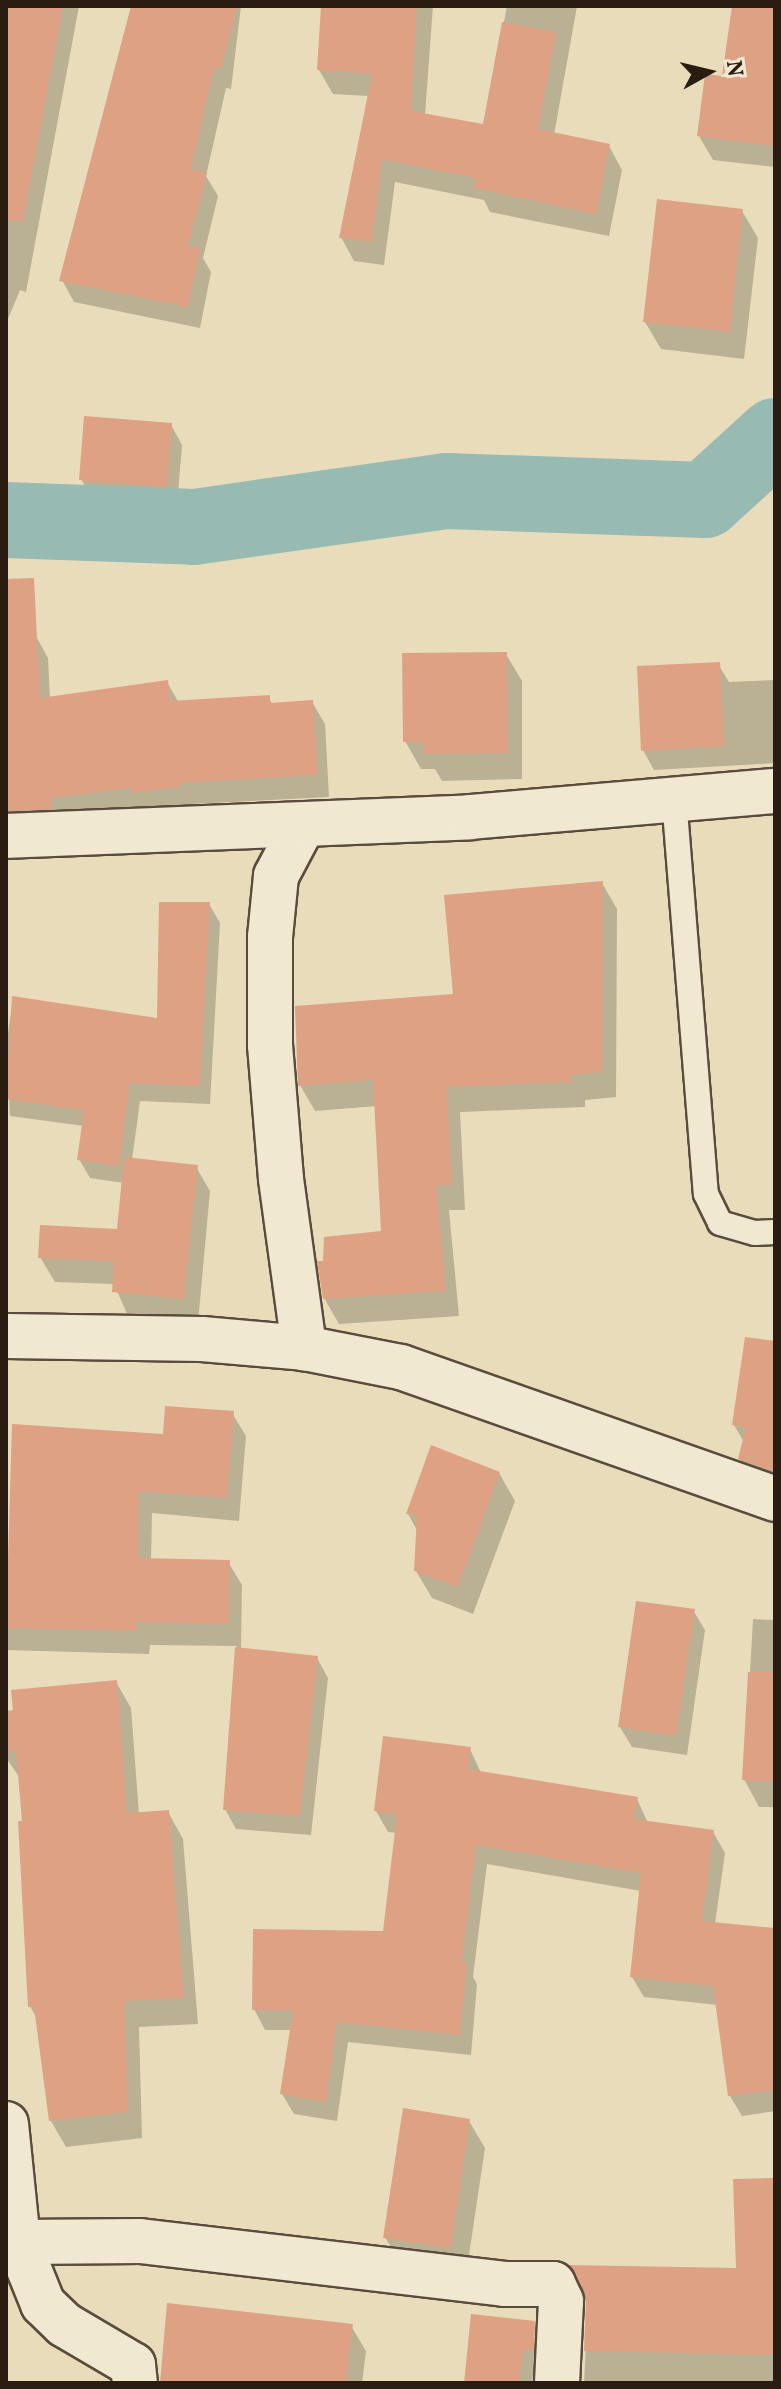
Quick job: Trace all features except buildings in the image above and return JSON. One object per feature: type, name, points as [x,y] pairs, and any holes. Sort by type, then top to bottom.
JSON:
[{"type":"street","points":[[6,836],[470,817],[775,791]]},
{"type":"street","points":[[303,825],[276,876],[270,937],[270,1045],[281,1179],[304,1348]]},
{"type":"street","points":[[6,1336],[202,1339],[304,1348],[401,1367],[775,1499]]},
{"type":"street","points":[[6,2124],[18,2242],[43,2304],[65,2325],[133,2365],[135,2383]]},
{"type":"street","points":[[18,2242],[140,2241],[504,2284],[553,2284],[561,2301],[557,2383]]},
{"type":"lane","points":[[674,798],[706,1194],[720,1223],[775,1232]]},
{"type":"waterway","points":[[6,520],[194,527],[447,491],[705,500],[775,436]]}]
